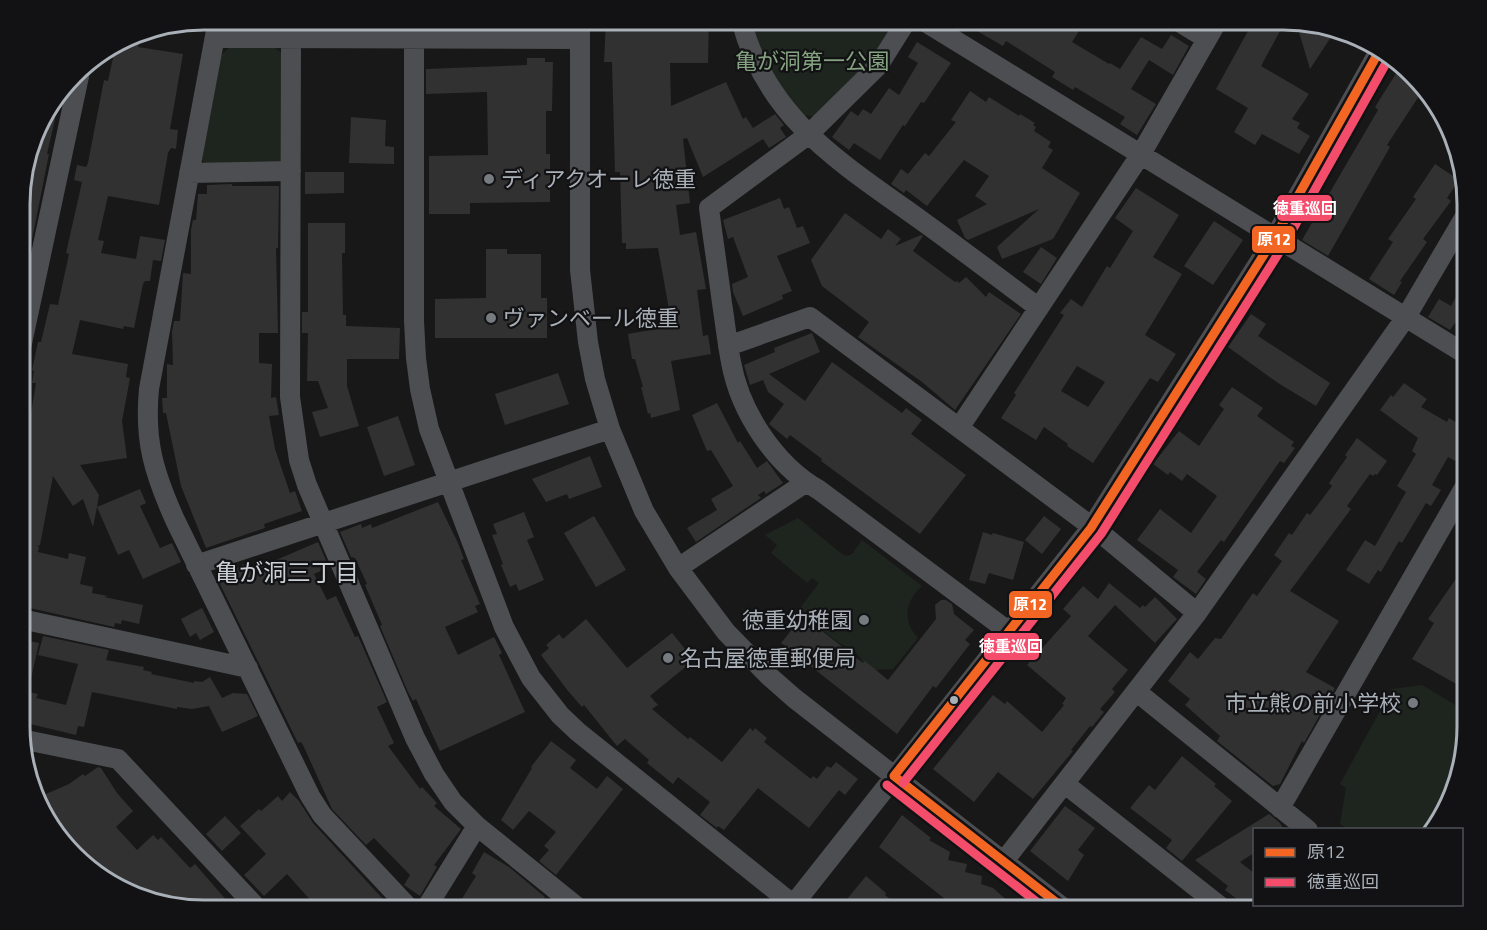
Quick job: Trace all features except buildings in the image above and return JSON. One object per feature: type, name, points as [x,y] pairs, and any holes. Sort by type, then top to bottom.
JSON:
[{"type":"street","points":[[217,30],[149,389],[147,430],[156,474],[196,565],[310,796],[322,815],[402,900]]},
{"type":"street","points":[[230,30],[291,39],[392,30]]},
{"type":"street","points":[[414,30],[416,358],[420,389],[429,429],[504,627],[531,678],[548,701],[578,732],[787,900]]},
{"type":"street","points":[[580,30],[580,270],[588,342],[595,379],[610,429],[644,511],[678,568],[726,632],[769,675],[1053,900]]},
{"type":"street","points":[[744,30],[766,82],[777,99],[808,135],[843,166],[1039,308]]},
{"type":"street","points":[[901,30],[878,66],[808,135],[709,208],[728,346],[735,378],[746,407],[776,453],[805,483],[819,490],[1008,631]]},
{"type":"street","points":[[938,30],[1457,349]]},
{"type":"street","points":[[1192,30],[1207,39]]},
{"type":"street","points":[[959,428],[1141,154],[1212,30]]},
{"type":"street","points":[[291,39],[290,397],[299,460],[322,522],[423,756],[453,802],[558,900]]},
{"type":"street","points":[[803,900],[894,776],[1091,528],[1275,237],[1376,57]]},
{"type":"street","points":[[30,269],[76,86]]},
{"type":"street","points":[[189,172],[291,171]]},
{"type":"street","points":[[1004,861],[1197,613],[1407,317],[1457,230]]},
{"type":"street","points":[[728,346],[810,317],[1110,541],[1197,613]]},
{"type":"street","points":[[196,565],[610,429]]},
{"type":"street","points":[[678,568],[805,483]]},
{"type":"street","points":[[1280,808],[1457,500]]},
{"type":"street","points":[[30,621],[248,668]]},
{"type":"street","points":[[1137,692],[1305,828]]},
{"type":"street","points":[[31,741],[118,759],[250,900]]},
{"type":"street","points":[[1065,784],[1212,900]]},
{"type":"street","points":[[431,900],[477,826]]},
{"type":"green space","name":"亀が洞第一公園","points":[[754,30],[890,30],[871,62],[816,117],[804,115],[784,94],[765,61]]},
{"type":"green space","points":[[230,47],[275,48],[283,54],[282,161],[276,165],[206,165],[201,158],[221,55]]},
{"type":"green space","points":[[798,518],[847,556],[852,554],[862,540],[922,586],[912,598],[908,611],[909,625],[918,638],[893,669],[873,670],[855,651],[839,643],[798,611],[819,583],[812,578],[807,583],[771,553],[777,545],[765,535]]},
{"type":"green space","points":[[1422,685],[1457,706],[1457,737],[1448,782],[1424,828],[1346,828],[1340,824],[1346,788],[1340,784],[1392,689]]},
{"type":"transit line","name":"原12","points":[[894,776],[1091,528],[1275,237],[1376,57]]},
{"type":"transit line","name":"徳重巡回","points":[[903,783],[1101,534],[1285,243],[1386,64]]},
{"type":"transit line","name":"原12","points":[[894,776],[1053,900]]},
{"type":"transit line","name":"徳重巡回","points":[[887,785],[1034,900]]},
{"type":"place","name":"ディアクオーレ徳重","points":[[489,179]]},
{"type":"place","name":"ヴァンベール徳重","points":[[491,318]]},
{"type":"place","name":"徳重幼稚園","points":[[864,620]]},
{"type":"place","name":"名古屋徳重郵便局","points":[[668,658]]},
{"type":"place","name":"市立熊の前小学校","points":[[1413,703]]},
{"type":"district","name":"亀が洞三丁目","points":[[287,573]]}]
